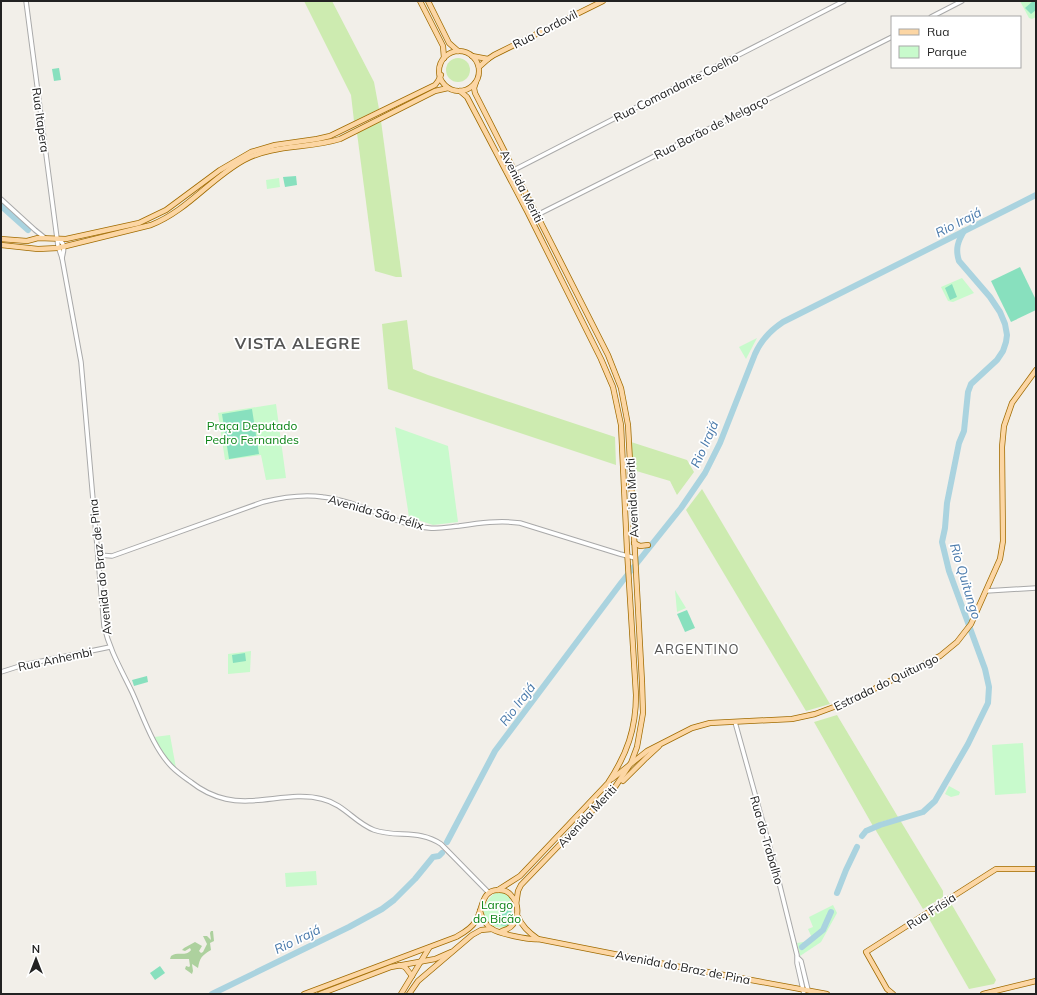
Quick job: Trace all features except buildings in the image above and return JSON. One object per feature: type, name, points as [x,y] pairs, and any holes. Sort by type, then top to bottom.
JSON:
[{"type":"main road","points":[[420,1],[443,46],[444,58],[440,67],[443,83],[448,88],[460,91],[470,88],[476,82],[479,67],[472,56]]},
{"type":"main road","points":[[428,1],[449,43],[458,51]]},
{"type":"main road","name":"Rua Cordovil","points":[[479,67],[488,58],[603,1]]},
{"type":"main road","points":[[444,58],[458,51],[465,52],[472,56],[488,58]]},
{"type":"main road","points":[[1,239],[27,241],[45,238],[70,238],[128,226],[153,218],[176,204],[220,170],[250,152],[275,144],[318,139],[330,136],[434,85],[441,75]]},
{"type":"main road","name":"Avenida Meriti","points":[[476,82],[474,88],[475,93],[515,169],[608,355],[620,384],[628,426],[643,696],[643,713],[637,747],[631,763],[615,787],[521,885],[518,891],[516,905]]},
{"type":"main road","points":[[1,245],[38,249],[58,248],[136,230],[159,222],[174,213],[221,175],[244,160],[278,149],[340,139],[435,91],[448,88]]},
{"type":"main road","name":"Avenida Meriti","points":[[460,91],[467,97],[508,173],[601,359],[613,387],[621,430],[633,668],[636,694],[636,714],[631,737],[618,767],[608,783],[520,876],[498,890]]},
{"type":"main road","points":[[54,238],[56,232]]},
{"type":"main road","points":[[34,239],[34,243],[38,249]]},
{"type":"main road","name":"Estrada do Quitungo","points":[[608,783],[647,751],[692,728],[706,724],[798,719],[835,708],[934,660],[947,652],[970,625],[1003,551],[1002,447],[1004,426],[1012,403],[1036,370]]},
{"type":"main road","points":[[634,543],[640,546],[648,545]]},
{"type":"main road","points":[[633,668],[637,677],[642,682]]},
{"type":"main road","points":[[636,694],[643,696]]},
{"type":"main road","name":"Estrada do Quitungo","points":[[615,787],[666,741]]},
{"type":"main road","points":[[637,747],[640,752],[647,751]]},
{"type":"main road","name":"Rua Frísia","points":[[886,991],[866,952],[996,869],[1036,869]]},
{"type":"main road","points":[[304,994],[456,937],[470,928],[477,920],[482,901],[489,893],[498,890],[508,892],[512,896],[516,905],[517,915],[524,927],[538,939]]},
{"type":"main road","points":[[480,911],[483,920],[492,930]]},
{"type":"main road","points":[[409,994],[418,981],[451,952],[477,932],[492,930],[500,932],[508,930],[513,926],[517,915]]},
{"type":"main road","name":"Avenida do Braz de Pina","points":[[500,932],[531,940],[538,939],[827,994]]},
{"type":"main road","points":[[401,994],[430,947]]},
{"type":"main road","points":[[320,994],[398,965],[435,959],[451,952]]},
{"type":"main road","points":[[398,965],[405,967],[412,976]]},
{"type":"main road","points":[[983,994],[1036,981]]},
{"type":"main road","points":[[886,991],[892,994]]},
{"type":"street","name":"Rua Itapera","points":[[26,1],[56,232]]},
{"type":"street","name":"Rua Comandante Coelho","points":[[508,173],[844,1]]},
{"type":"street","points":[[933,16],[962,1]]},
{"type":"street","name":"Rua Barão de Melgaço","points":[[531,218],[891,38]]},
{"type":"street","points":[[1,199],[45,238]]},
{"type":"street","points":[[34,239],[35,230]]},
{"type":"street","points":[[54,238],[63,242],[64,247]]},
{"type":"street","name":"Avenida do Braz de Pina","points":[[54,238],[62,258],[81,362],[104,626],[110,647],[152,736],[166,759],[175,770],[195,785],[220,797],[233,800],[306,797],[330,801],[339,805],[372,829],[387,833],[418,835],[436,841],[441,844],[489,893]]},
{"type":"street","name":"Avenida do Braz de Pina","points":[[62,258],[64,247]]},
{"type":"street","name":"Avenida São Félix","points":[[98,555],[112,556],[263,502],[299,496],[324,497],[338,500],[402,522],[427,527],[442,528],[479,523],[520,523],[636,560]]},
{"type":"street","points":[[986,591],[1036,588]]},
{"type":"street","name":"Rua Anhembi","points":[[1,672],[23,665],[110,647]]},
{"type":"street","name":"Rua do Trabalho","points":[[735,722],[775,866],[798,958],[801,961],[805,991]]},
{"type":"green space","points":[[304,1],[332,1],[374,82],[379,109],[354,121],[351,95]]},
{"type":"green space","points":[[1020,1],[1036,1],[1036,17],[1032,19],[1029,18]]},
{"type":"green space","points":[[1033,1],[1036,1],[1036,10],[1031,14],[1025,8]]},
{"type":"green space","points":[[458,58],[467,61],[470,70],[467,79],[458,82],[449,79],[446,70],[449,61]]},
{"type":"green space","points":[[59,68],[61,80],[54,81],[52,69]]},
{"type":"green space","points":[[381,121],[402,277],[396,277],[375,271],[357,133]]},
{"type":"green space","points":[[296,176],[297,185],[285,187],[283,177]]},
{"type":"green space","points":[[279,178],[280,187],[267,189],[266,180]]},
{"type":"green space","points":[[1020,267],[1036,300],[1036,310],[1011,322],[991,281]]},
{"type":"green space","points":[[962,278],[974,293],[953,302],[948,301],[941,287]]},
{"type":"green space","points":[[952,284],[957,297],[950,300],[945,288]]},
{"type":"green space","points":[[407,320],[413,369],[615,437],[616,465],[388,389],[382,324]]},
{"type":"green space","points":[[757,338],[746,359],[739,347]]},
{"type":"green space","name":"Praça Deputado Pedro Fernandes","points":[[276,404],[286,478],[266,480],[261,455],[225,460],[218,413]]},
{"type":"green space","points":[[252,409],[259,454],[229,459],[222,414]]},
{"type":"green space","points":[[395,427],[448,446],[458,522],[433,525],[409,517]]},
{"type":"green space","points":[[631,442],[687,460],[694,472],[677,495],[670,481],[633,470]]},
{"type":"green space","points":[[702,489],[830,704],[806,711],[686,510]]},
{"type":"green space","points":[[675,590],[686,608],[677,612]]},
{"type":"green space","points":[[687,610],[695,628],[685,632],[677,614]]},
{"type":"green space","points":[[251,651],[250,672],[228,674],[228,654]]},
{"type":"green space","points":[[245,653],[246,661],[233,663],[232,655]]},
{"type":"green space","points":[[147,676],[148,682],[134,686],[132,680]]},
{"type":"green space","points":[[837,715],[898,817],[873,826],[814,722]]},
{"type":"green space","points":[[170,735],[176,768],[168,761],[154,737]]},
{"type":"green space","points":[[1023,743],[1026,793],[995,795],[992,745]]},
{"type":"green space","points":[[949,786],[960,792],[959,795],[951,797],[945,794]]},
{"type":"green space","points":[[900,820],[943,891],[943,897],[923,909],[875,829]]},
{"type":"green space","points":[[316,871],[317,885],[286,887],[285,873]]},
{"type":"green space","name":"Largo do Bicão","points":[[501,891],[510,897],[512,922],[501,928],[490,924],[483,914],[484,907],[488,900],[494,894]]},
{"type":"green space","points":[[510,903],[510,922],[506,926],[492,924],[491,921]]},
{"type":"green space","points":[[949,904],[952,905],[996,980],[994,984],[969,989],[928,917]]},
{"type":"green space","points":[[833,905],[837,913],[821,942],[800,956],[797,943],[809,941],[812,938],[808,929],[813,927],[809,917]]},
{"type":"green space","points":[[211,931],[213,931],[214,941],[210,943],[211,950],[205,954],[199,962],[198,968],[192,964],[192,974],[185,969],[186,966],[190,966],[189,959],[170,959],[171,956],[176,954],[184,954],[189,952],[191,950],[190,948],[185,951],[182,950],[195,942],[202,946],[199,951],[201,953],[203,952],[207,944],[203,936],[207,936],[211,940]]},
{"type":"green space","points":[[160,966],[165,973],[155,980],[150,973]]},
{"type":"waterway","name":"Rio Irajá","points":[[447,842],[495,751],[621,583],[681,508],[705,473],[720,443],[755,354],[760,344],[774,328],[783,322],[1036,195]]},
{"type":"waterway","points":[[1,206],[28,230]]},
{"type":"waterway","name":"Rio Quitungo","points":[[862,836],[866,831],[880,825],[923,812],[935,801],[968,744],[988,703],[989,687],[985,669],[949,571],[942,542],[947,503],[959,443],[964,431],[968,392],[971,384],[997,360],[1003,351],[1007,335],[1005,324],[1000,312],[990,297],[959,261],[957,253],[958,245],[964,231]]},
{"type":"waterway","name":"Rio Quitungo","points":[[837,893],[857,847]]},
{"type":"waterway","name":"Rio Irajá","points":[[212,994],[349,927],[382,909],[394,900],[415,879],[433,857],[439,856],[442,853]]},
{"type":"waterway","name":"Rio Quitungo","points":[[802,947],[823,930],[831,912]]},
{"type":"waterway","name":"Rio Quitungo","points":[[799,961],[804,981]]},
{"type":"district","name":"VISTA ALEGRE","points":[[298,343]]},
{"type":"district","name":"ARGENTINO","points":[[697,649]]}]
